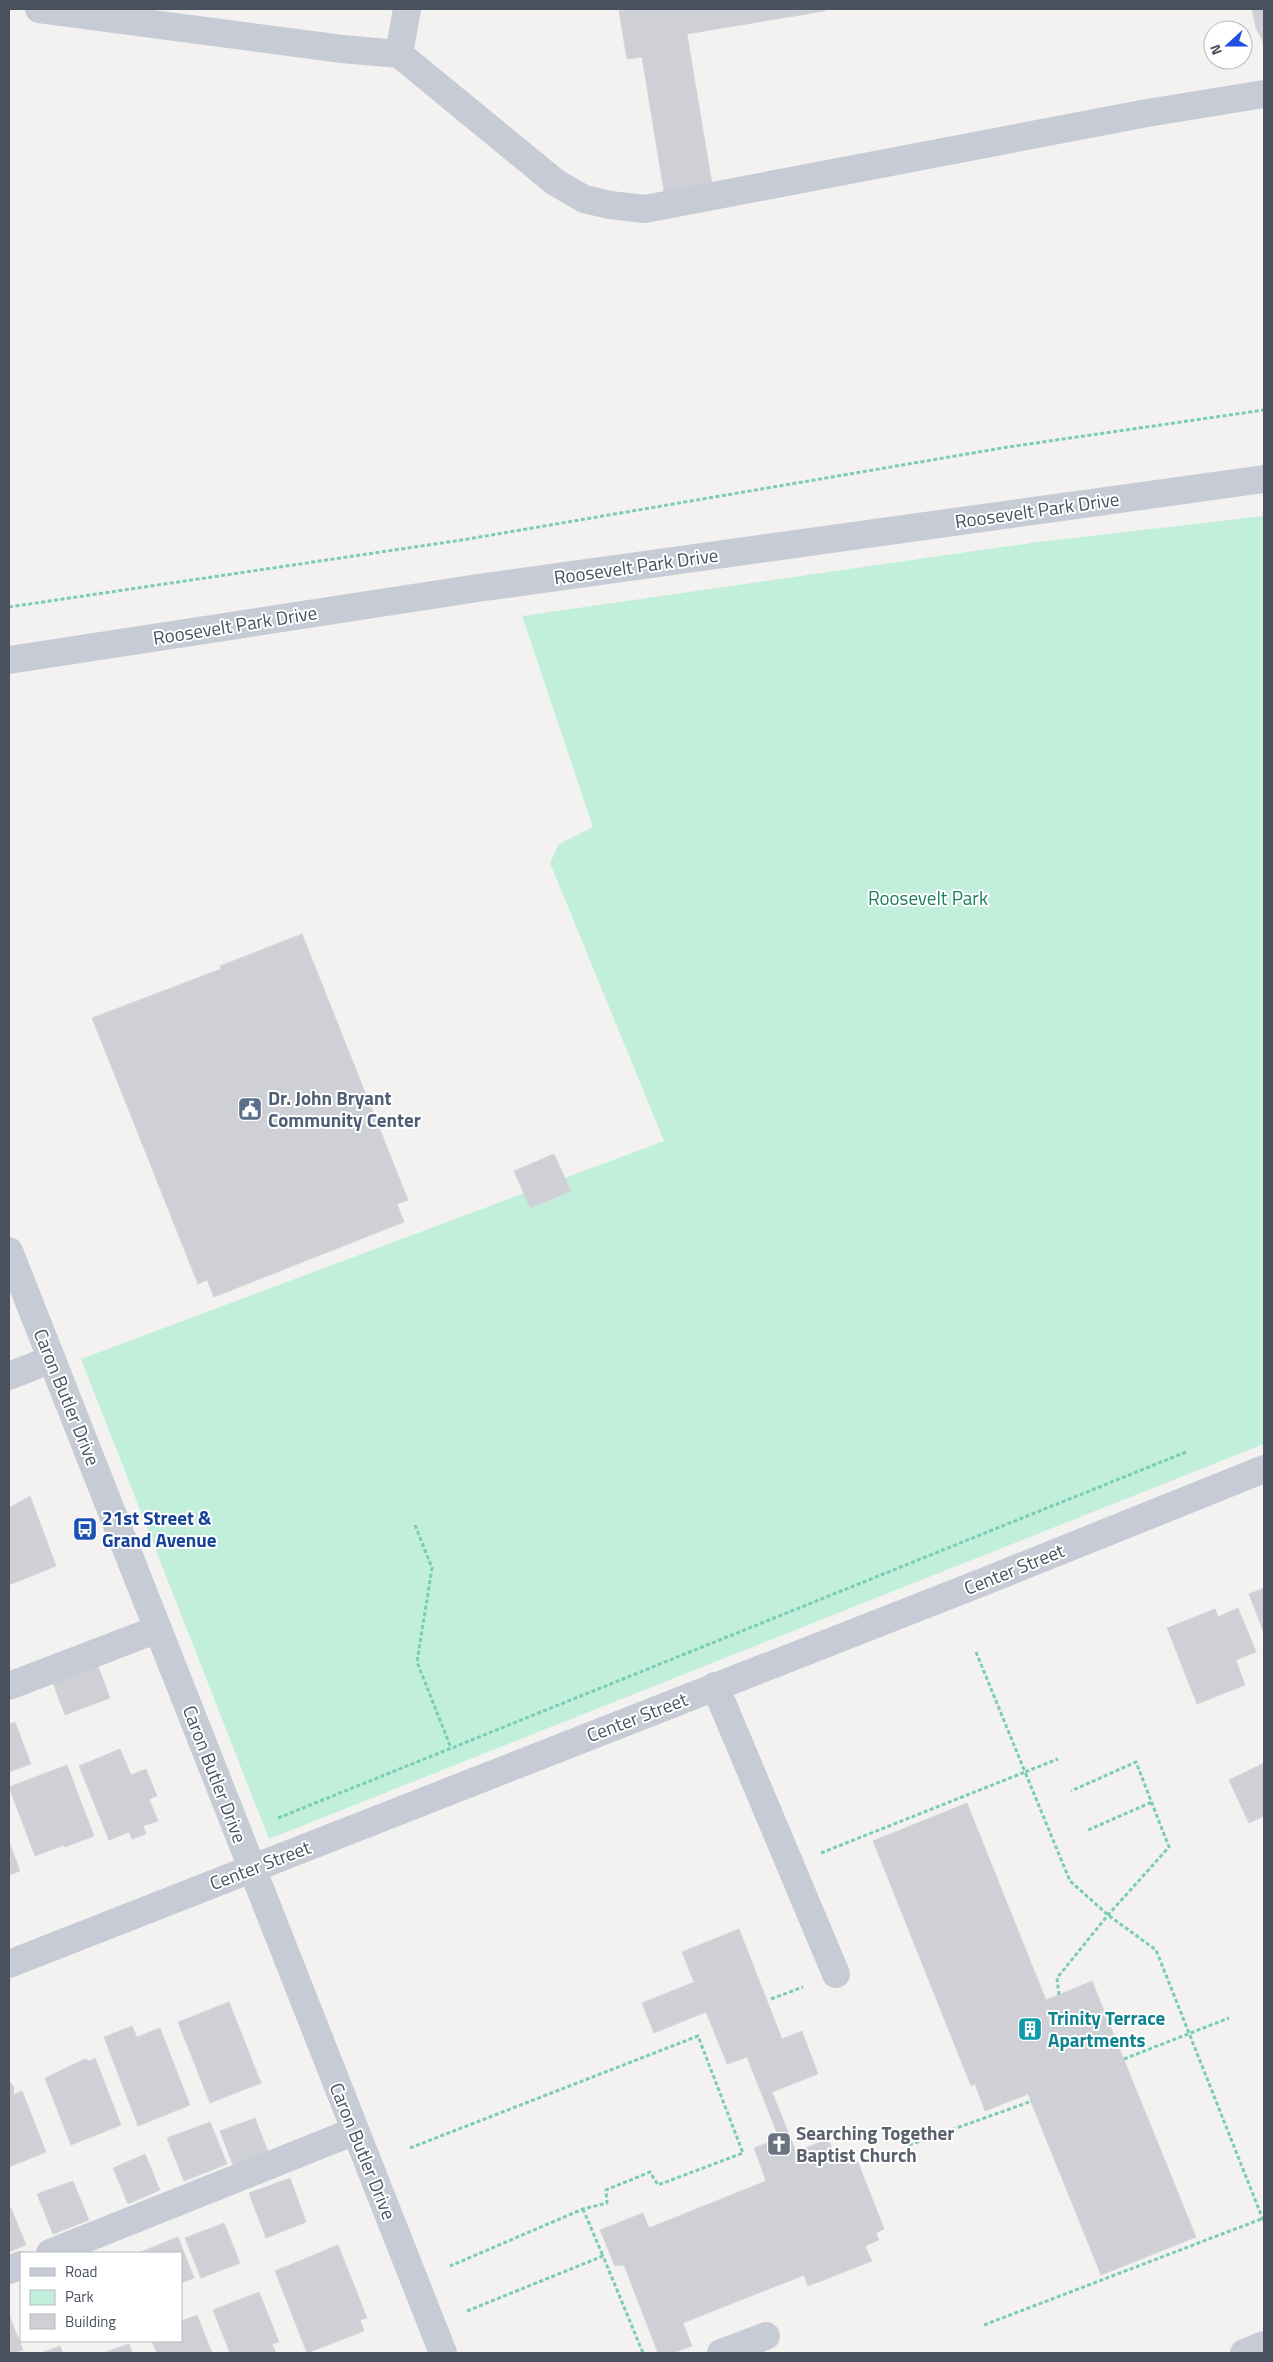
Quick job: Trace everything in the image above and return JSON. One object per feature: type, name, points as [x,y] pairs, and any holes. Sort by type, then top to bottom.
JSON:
[{"type":"street","points":[[39,9],[342,49],[399,54],[555,182],[584,199],[610,205],[645,209],[1147,113],[1264,94]]},
{"type":"street","points":[[399,54],[407,9]]},
{"type":"street","name":"Roosevelt Park Drive","points":[[9,660],[478,588],[1264,479]]},
{"type":"street","name":"Caron Butler Drive","points":[[9,1250],[443,2353]]},
{"type":"street","points":[[9,1376],[52,1359]]},
{"type":"street","name":"Center Street","points":[[9,1964],[983,1582],[1264,1468]]},
{"type":"street","points":[[9,1686],[158,1628]]},
{"type":"street","points":[[715,1686],[836,1974]]},
{"type":"street","points":[[52,2252],[355,2131]]},
{"type":"street","points":[[721,2353],[766,2336]]},
{"type":"street","points":[[1244,2353],[1264,2345]]},
{"type":"path","points":[[9,607],[462,540],[1008,447],[1264,410]]},
{"type":"path","points":[[278,1818],[1186,1452]]},
{"type":"path","points":[[415,1525],[432,1568],[417,1662],[451,1748]]},
{"type":"path","points":[[976,1652],[1070,1881],[1108,1915],[1156,1950],[1188,2034],[1264,2219],[984,2325]]},
{"type":"path","points":[[790,1865],[1058,1759]]},
{"type":"path","points":[[1059,1995],[1057,1978],[1108,1915],[1169,1847],[1136,1762],[1071,1791]]},
{"type":"path","points":[[1088,1830],[1152,1802]]},
{"type":"path","points":[[1124,2059],[1229,2018]]},
{"type":"path","points":[[410,2148],[698,2036],[742,2152],[658,2185],[650,2172],[606,2190],[607,2202],[583,2208],[450,2266]]},
{"type":"path","points":[[909,2145],[1032,2100]]},
{"type":"path","points":[[583,2208],[643,2353]]},
{"type":"path","points":[[467,2311],[603,2256]]},
{"type":"green space","name":"Roosevelt Park","points":[[1264,516],[1264,1444],[269,1839],[81,1359],[664,1141],[550,863],[559,844],[593,827],[522,616],[1038,542]]},
{"type":"building","points":[[632,9],[825,9],[825,11],[687,34],[713,190],[665,198],[642,57],[627,59],[619,11]]},
{"type":"building","points":[[1252,9],[1264,9],[1264,44],[1256,28]]},
{"type":"building","name":"Dr. John Bryant Community Center","points":[[302,934],[408,1200],[397,1204],[404,1222],[214,1297],[207,1280],[198,1284],[92,1018],[221,969],[220,966]]},
{"type":"building","points":[[554,1154],[571,1191],[530,1208],[514,1171]]},
{"type":"building","points":[[30,1496],[56,1566],[9,1585],[9,1508]]},
{"type":"building","points":[[1264,1588],[1264,1633],[1249,1594]]},
{"type":"building","points":[[1238,1608],[1256,1652],[1236,1660],[1245,1685],[1197,1704],[1167,1628],[1215,1609],[1218,1617]]},
{"type":"building","points":[[98,1666],[110,1698],[65,1715],[53,1683]]},
{"type":"building","points":[[15,1722],[31,1764],[9,1772],[9,1724]]},
{"type":"building","points":[[120,1749],[131,1775],[146,1769],[157,1796],[149,1799],[158,1821],[143,1826],[146,1834],[132,1839],[129,1832],[109,1840],[79,1766]]},
{"type":"building","points":[[1264,1763],[1264,1816],[1249,1823],[1229,1780]]},
{"type":"building","points":[[67,1765],[94,1836],[35,1856],[9,1787]]},
{"type":"building","name":"Trinity Terrace Apartments","points":[[967,1803],[1046,2000],[1092,1981],[1196,2237],[1101,2275],[1028,2094],[985,2111],[975,2084],[971,2086],[873,1841]]},
{"type":"building","points":[[9,1842],[20,1871],[9,1875]]},
{"type":"building","name":"Searching Together Baptist Church","points":[[739,1929],[782,2039],[802,2031],[818,2074],[772,2092],[796,2152],[828,2139],[838,2161],[848,2158],[850,2165],[858,2162],[884,2229],[876,2233],[879,2240],[865,2246],[872,2261],[808,2286],[804,2275],[683,2323],[692,2346],[672,2353],[658,2353],[624,2265],[615,2266],[600,2230],[643,2213],[649,2228],[766,2181],[754,2148],[779,2138],[747,2057],[727,2064],[706,2012],[654,2033],[642,2003],[694,1982],[682,1952]]},
{"type":"building","points":[[229,2002],[261,2083],[210,2103],[178,2022]]},
{"type":"building","points":[[132,2026],[137,2037],[160,2028],[190,2105],[138,2126],[104,2037]]},
{"type":"building","points":[[95,2058],[121,2125],[71,2145],[45,2078],[85,2059],[89,2061]]},
{"type":"building","points":[[9,2081],[14,2087],[13,2095],[22,2091],[46,2152],[9,2167]]},
{"type":"building","points":[[255,2118],[269,2154],[234,2168],[220,2131]]},
{"type":"building","points":[[210,2122],[227,2164],[184,2181],[167,2138]]},
{"type":"building","points":[[145,2154],[160,2190],[128,2204],[113,2168]]},
{"type":"building","points":[[290,2178],[306,2222],[266,2238],[249,2193]]},
{"type":"building","points":[[73,2181],[89,2220],[53,2234],[37,2194]]},
{"type":"building","points":[[11,2208],[26,2245],[9,2252],[9,2209]]},
{"type":"building","points":[[224,2223],[240,2263],[201,2278],[185,2238]]},
{"type":"building","points":[[178,2237],[194,2278],[182,2283],[182,2252],[140,2252]]},
{"type":"building","points":[[338,2245],[367,2318],[360,2320],[364,2331],[307,2353],[275,2271]]},
{"type":"building","points":[[259,2292],[279,2342],[272,2344],[276,2353],[230,2353],[213,2310]]},
{"type":"building","points":[[9,2315],[23,2350],[14,2353],[9,2353]]},
{"type":"building","points":[[197,2315],[212,2353],[157,2353],[152,2342],[182,2342],[182,2321]]},
{"type":"building","points":[[129,2344],[132,2353],[103,2353]]},
{"type":"building","points":[[60,2346],[63,2353],[41,2353]]},
{"type":"place","name":"Dr. John Bryant Community Center","points":[[250,1109]]},
{"type":"place","name":"21st Street & Grand Avenue","points":[[85,1529]]},
{"type":"place","name":"Trinity Terrace Apartments","points":[[1030,2029]]},
{"type":"place","name":"Searching Together Baptist Church","points":[[779,2144]]}]
